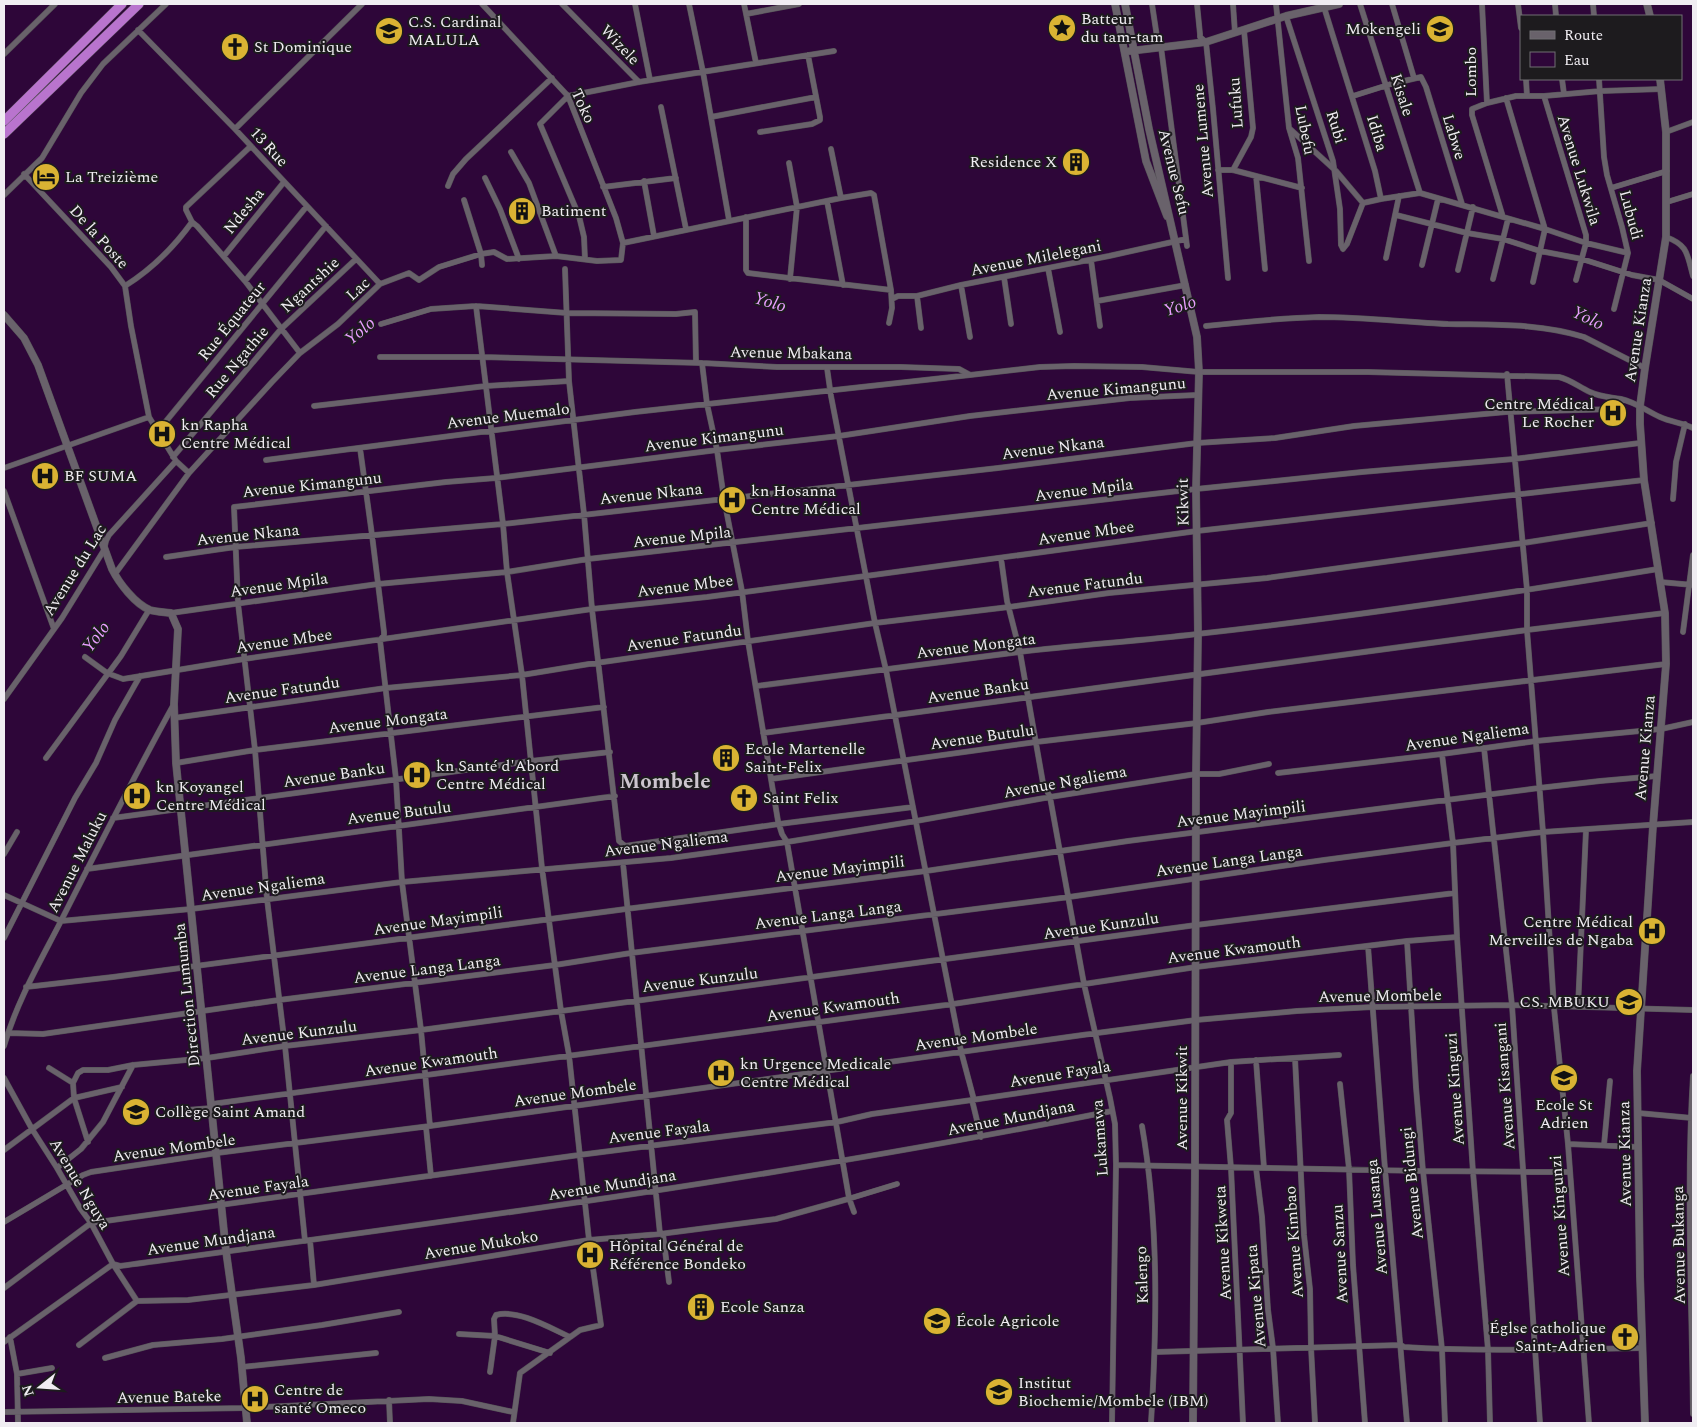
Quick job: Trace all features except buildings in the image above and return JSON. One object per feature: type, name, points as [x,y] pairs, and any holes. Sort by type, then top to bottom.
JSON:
[{"type":"highway","points":[[4,122],[122,4]]},
{"type":"highway","points":[[4,134],[139,4]]},
{"type":"street","points":[[4,54],[55,4]]},
{"type":"street","points":[[4,195],[42,158],[77,100],[103,64],[166,4]]},
{"type":"street","points":[[235,129],[362,4]]},
{"type":"street","name":"Toko","points":[[482,4],[568,96],[616,218],[623,243]]},
{"type":"street","name":"Wizele","points":[[562,4],[639,82]]},
{"type":"street","points":[[635,4],[650,80]]},
{"type":"street","points":[[689,4],[730,220]]},
{"type":"street","points":[[744,4],[756,63]]},
{"type":"street","points":[[746,14],[800,4]]},
{"type":"street","name":"Avenue Sefu","points":[[1115,4],[1146,162],[1175,237]]},
{"type":"street","name":"Avenue Sefu","points":[[1125,4],[1149,129],[1175,237]]},
{"type":"street","points":[[1152,4],[1157,37],[1161,47],[1187,246]]},
{"type":"street","name":"Avenue Lumene","points":[[1196,4],[1200,37],[1206,42],[1228,278]]},
{"type":"street","points":[[1233,4],[1235,33]]},
{"type":"street","name":"Lubefu","points":[[1276,4],[1283,17],[1289,128],[1297,153],[1309,262]]},
{"type":"street","points":[[1124,52],[1206,42],[1283,17],[1339,4]]},
{"type":"street","name":"Kisale","points":[[1360,4],[1420,193]]},
{"type":"street","points":[[1353,96],[1414,78],[1392,4]]},
{"type":"street","name":"Lombo","points":[[1482,4],[1487,102],[1472,109],[1472,112],[1505,218]]},
{"type":"street","points":[[1518,4],[1520,20]]},
{"type":"street","name":"Idiba","points":[[1324,6],[1353,96],[1375,171],[1381,199]]},
{"type":"street","name":"Rubi","points":[[1283,17],[1316,106],[1336,171],[1341,245],[1343,249],[1347,244],[1363,203]]},
{"type":"street","name":"13 Rue","points":[[138,30],[235,129],[380,284]]},
{"type":"street","name":"Lufuku","points":[[1233,170],[1251,137],[1253,128],[1244,30]]},
{"type":"street","points":[[585,259],[584,237],[579,216],[540,124],[568,96],[650,80],[834,51]]},
{"type":"street","points":[[760,132],[818,122],[820,117],[808,55]]},
{"type":"street","name":"Labwe","points":[[1414,78],[1422,77],[1426,87],[1462,204]]},
{"type":"street","points":[[448,186],[453,174],[466,159],[552,78]]},
{"type":"street","points":[[1526,80],[1527,96]]},
{"type":"street","name":"Avenue Lukwila","points":[[1562,80],[1564,94]]},
{"type":"street","name":"Lubudi","points":[[1600,80],[1604,157],[1628,253],[1614,308]]},
{"type":"street","name":"Avenue Kianza","points":[[1644,1423],[1637,1071],[1666,664],[1665,613],[1644,480],[1640,443],[1640,406],[1666,237],[1666,132],[1660,80]]},
{"type":"street","points":[[1487,102],[1516,96],[1662,89]]},
{"type":"street","name":"Avenue Lukwila","points":[[1544,96],[1586,235],[1586,243],[1576,280]]},
{"type":"street","points":[[711,117],[816,97]]},
{"type":"street","points":[[1506,98],[1545,229],[1533,282]]},
{"type":"street","points":[[661,106],[686,229]]},
{"type":"street","points":[[1666,132],[1693,122]]},
{"type":"street","points":[[1289,128],[1336,171],[1363,203],[1420,193],[1473,207],[1586,243],[1628,253]]},
{"type":"street","name":"Ndesha","points":[[251,146],[186,207],[186,210],[192,222],[245,281],[300,353]]},
{"type":"street","points":[[831,149],[840,198]]},
{"type":"street","points":[[511,152],[529,183],[556,256]]},
{"type":"street","points":[[789,163],[797,207],[790,279]]},
{"type":"street","points":[[1218,170],[1233,170],[1302,188]]},
{"type":"street","points":[[1611,188],[1667,170]]},
{"type":"street","name":"De la Poste","points":[[24,174],[111,267],[126,286],[131,326],[149,417],[175,459],[189,473]]},
{"type":"street","points":[[1256,176],[1265,269]]},
{"type":"street","points":[[485,178],[500,209],[519,259]]},
{"type":"street","points":[[603,186],[676,178]]},
{"type":"street","points":[[644,181],[654,236]]},
{"type":"street","name":"Ndesha","points":[[224,256],[284,182]]},
{"type":"street","points":[[481,254],[494,252],[507,259],[556,256],[621,260],[623,243],[746,216],[871,193],[874,195],[891,290],[892,299],[888,322]]},
{"type":"street","points":[[1666,202],[1693,194]]},
{"type":"street","points":[[1386,258],[1399,196]]},
{"type":"street","points":[[1422,265],[1438,199]]},
{"type":"street","points":[[464,200],[481,254],[482,265]]},
{"type":"street","points":[[827,201],[843,286]]},
{"type":"street","points":[[245,281],[306,206]]},
{"type":"street","points":[[1458,270],[1473,207]]},
{"type":"street","points":[[1396,215],[1467,233],[1503,239],[1540,251],[1582,259],[1623,272],[1659,280],[1693,299]]},
{"type":"street","points":[[746,216],[747,272],[843,286],[891,290]]},
{"type":"street","points":[[1493,279],[1503,239],[1505,218]]},
{"type":"street","points":[[126,286],[143,275],[173,246],[192,222]]},
{"type":"street","name":"Rue Équateur","points":[[158,431],[326,226]]},
{"type":"street","name":"Avenue Milelegani","points":[[892,299],[898,296],[917,296],[961,285],[1091,260],[1175,237],[1186,239]]},
{"type":"street","name":"Kikwit","points":[[1175,237],[1193,313],[1197,337],[1199,372],[1196,489],[1198,586],[1196,774]]},
{"type":"street","points":[[1666,237],[1682,245],[1693,276]]},
{"type":"street","name":"Lac","points":[[300,353],[338,324],[380,284],[409,273],[419,280],[442,267],[481,254]]},
{"type":"street","name":"Ngantshie","points":[[281,329],[356,259]]},
{"type":"street","points":[[1091,260],[1100,326]]},
{"type":"street","points":[[1048,268],[1060,332]]},
{"type":"street","points":[[565,269],[569,381],[584,514],[592,609],[619,841],[625,846],[913,807]]},
{"type":"street","points":[[1004,277],[1011,324]]},
{"type":"street","points":[[961,285],[970,336]]},
{"type":"street","points":[[1097,301],[1186,285]]},
{"type":"street","points":[[917,296],[921,328]]},
{"type":"street","points":[[476,306],[503,524],[507,572],[527,716],[542,868],[569,1056],[589,1240],[601,1325],[584,1328],[520,1373],[513,1412],[513,1423]]},
{"type":"street","points":[[381,324],[431,309],[476,306],[567,313],[676,314],[695,312],[699,363],[717,450],[724,499],[742,591],[748,642],[757,686],[771,779],[779,824],[787,842],[849,1198],[854,1212]]},
{"type":"street","points":[[4,315],[16,327],[32,350],[104,550],[115,574],[129,594],[149,610],[170,612]]},
{"type":"street","points":[[1206,326],[1318,317],[1448,324],[1497,324],[1560,332],[1584,338],[1646,364]]},
{"type":"street","name":"Rue Ngathie","points":[[175,459],[263,348],[281,329]]},
{"type":"street","points":[[115,574],[189,473],[300,353]]},
{"type":"street","name":"Avenue Mbakana","points":[[380,356],[699,363],[778,368],[901,367],[959,370],[970,375],[1040,367],[1074,366],[1142,367],[1199,372],[1559,376],[1569,379],[1590,392],[1609,398],[1621,399],[1640,406],[1661,418],[1693,428]]},
{"type":"street","points":[[827,368],[875,623],[981,1137]]},
{"type":"street","name":"Avenue Kingunzi","points":[[1506,374],[1527,590],[1530,679],[1543,832],[1554,1008],[1568,1144],[1590,1423]]},
{"type":"street","name":"Avenue Muemalo","points":[[266,460],[753,398],[970,375]]},
{"type":"street","points":[[314,406],[486,386],[569,381]]},
{"type":"street","name":"Avenue Kimangunu","points":[[235,547],[234,507],[446,482],[496,478],[839,436],[970,416],[1130,398],[1198,395]]},
{"type":"street","name":"Avenue Nkana","points":[[166,557],[235,547],[503,524],[1197,444],[1275,438],[1354,426],[1509,412],[1618,408],[1621,399]]},
{"type":"street","points":[[4,468],[149,417]]},
{"type":"street","points":[[1673,499],[1676,462],[1685,424]]},
{"type":"street","name":"Avenue Mpila","points":[[170,612],[378,584],[507,572],[588,559],[733,544],[1196,489],[1514,459],[1640,443]]},
{"type":"street","points":[[360,448],[384,635],[380,640],[396,779],[402,882],[426,1076],[431,1176]]},
{"type":"street","name":"Avenue du Lac","points":[[4,699],[62,618],[104,550],[109,535],[175,459]]},
{"type":"street","name":"Avenue Mbee","points":[[107,673],[122,678],[140,676],[244,659],[592,609],[866,576],[1197,531],[1644,480]]},
{"type":"street","points":[[4,491],[54,629]]},
{"type":"street","name":"Avenue Fatundu","points":[[174,718],[386,688],[522,675],[875,623],[1109,593],[1267,578],[1523,544],[1652,523]]},
{"type":"street","points":[[235,547],[238,603],[255,750],[267,899],[285,1046],[299,1195],[314,1284]]},
{"type":"street","points":[[1683,632],[1691,584],[1693,555]]},
{"type":"street","name":"Lukamawa","points":[[1002,558],[1009,607],[1020,652],[1043,783],[1050,797],[1078,942],[1084,984],[1097,1033],[1114,1124],[1116,1165],[1112,1423]]},
{"type":"street","name":"Avenue Mongata","points":[[757,686],[1020,652],[1198,634],[1527,590],[1658,569]]},
{"type":"street","points":[[1660,582],[1691,584]]},
{"type":"street","points":[[46,758],[121,656],[149,610]]},
{"type":"street","name":"Direction Lumumba","points":[[170,612],[178,628],[174,704],[176,762],[218,1153],[226,1251],[242,1363],[247,1423]]},
{"type":"street","name":"Avenue Banku","points":[[763,733],[894,714],[1665,613]]},
{"type":"street","points":[[85,657],[107,673]]},
{"type":"street","name":"Avenue Butulu","points":[[771,779],[1268,712],[1666,664]]},
{"type":"street","points":[[4,938],[140,676]]},
{"type":"street","name":"Avenue Maluku","points":[[8,1033],[26,987],[174,704]]},
{"type":"street","name":"Avenue Mongata","points":[[176,762],[255,750],[604,707]]},
{"type":"street","name":"Avenue Ngaliema","points":[[1278,773],[1536,741],[1660,729],[1693,722]]},
{"type":"street","name":"Avenue Kisangani","points":[[1484,748],[1505,955],[1512,1005],[1540,1423]]},
{"type":"street","name":"Avenue Banku","points":[[113,818],[610,752]]},
{"type":"street","name":"Avenue Kinguzi","points":[[1442,754],[1449,800],[1473,1172],[1488,1350],[1490,1423]]},
{"type":"street","name":"Avenue Ngaliema","points":[[61,921],[191,909],[402,882],[542,868],[671,858],[787,842],[1050,797],[1196,774],[1219,774],[1269,764]]},
{"type":"street","name":"Avenue Kikwit","points":[[1192,1423],[1196,1067],[1196,774]]},
{"type":"street","name":"Avenue Mayimpili","points":[[26,987],[113,978],[926,871],[1128,841],[1490,794],[1657,776]]},
{"type":"street","name":"Avenue Butulu","points":[[87,869],[262,843],[615,796]]},
{"type":"street","name":"Avenue Langa Langa","points":[[8,1033],[43,1034],[279,1000],[1069,897],[1452,843],[1543,832],[1693,822]]},
{"type":"street","points":[[1578,1007],[1586,830]]},
{"type":"street","points":[[4,854],[18,832]]},
{"type":"street","points":[[623,863],[650,1146],[669,1282]]},
{"type":"street","points":[[1196,925],[1455,893]]},
{"type":"street","points":[[4,895],[61,921]]},
{"type":"street","name":"Avenue Kunzulu","points":[[73,1083],[78,1073],[83,1070],[108,1070],[133,1065],[207,1058],[1196,925]]},
{"type":"street","name":"Avenue Kwamouth","points":[[175,1111],[953,1004],[1196,967],[1407,941],[1457,937]]},
{"type":"street","name":"Avenue Bidungi","points":[[1407,941],[1423,1171],[1442,1349],[1445,1423]]},
{"type":"street","name":"Avenue Lusanga","points":[[1368,946],[1407,1423]]},
{"type":"street","name":"Avenue Mombele","points":[[4,1222],[67,1184],[91,1172],[218,1153],[428,1126],[1196,1020],[1297,1011],[1412,1006],[1463,1007],[1512,1005],[1554,1008],[1693,1010]]},
{"type":"street","points":[[4,1044],[8,1033]]},
{"type":"street","name":"Avenue Fayala","points":[[4,1288],[91,1223],[579,1155],[837,1122],[872,1114],[1230,1062],[1339,1055]]},
{"type":"street","name":"Avenue Kimbao","points":[[1295,1058],[1304,1235],[1310,1289],[1315,1423]]},
{"type":"street","points":[[1256,1060],[1264,1168]]},
{"type":"street","name":"Avenue Kikweta","points":[[1230,1062],[1231,1113],[1227,1120],[1241,1349],[1243,1423]]},
{"type":"street","points":[[57,1168],[88,1142],[103,1122],[133,1065]]},
{"type":"street","points":[[49,1068],[73,1083],[74,1098],[88,1142]]},
{"type":"street","name":"Avenue Bukanga","points":[[1693,1076],[1693,1414]]},
{"type":"street","name":"Avenue Nguya","points":[[4,1078],[32,1129],[137,1301]]},
{"type":"street","points":[[1604,1145],[1610,1081]]},
{"type":"street","name":"Avenue Sanzu","points":[[1340,1084],[1349,1169],[1358,1347],[1365,1423]]},
{"type":"street","points":[[4,1150],[74,1098],[122,1087]]},
{"type":"street","points":[[4,1097],[10,1092]]},
{"type":"street","name":"Avenue Mundjana","points":[[113,1264],[120,1266],[585,1202],[843,1162],[1112,1111]]},
{"type":"street","points":[[1638,1113],[1692,1118]]},
{"type":"street","name":"Kalengo","points":[[1142,1126],[1149,1166],[1155,1283],[1155,1352],[1151,1423]]},
{"type":"street","points":[[1568,1144],[1638,1147]]},
{"type":"street","points":[[1116,1165],[1569,1172]]},
{"type":"street","name":"Avenue Kipata","points":[[1256,1168],[1278,1423]]},
{"type":"street","name":"Avenue Mukoko","points":[[137,1301],[188,1300],[233,1295],[589,1240],[661,1234],[776,1218],[897,1184]]},
{"type":"street","points":[[4,1342],[11,1342],[113,1264]]},
{"type":"street","points":[[79,1345],[137,1301]]},
{"type":"street","points":[[105,1358],[153,1345],[322,1325],[399,1312]]},
{"type":"street","points":[[490,1372],[495,1336],[494,1318],[496,1315],[503,1314],[529,1319],[570,1337]]},
{"type":"street","points":[[459,1334],[495,1336],[550,1353]]},
{"type":"street","points":[[11,1342],[17,1374],[18,1423]]},
{"type":"street","points":[[1155,1352],[1401,1345],[1404,1347],[1488,1350],[1643,1348]]},
{"type":"street","points":[[242,1363],[376,1353]]},
{"type":"street","points":[[17,1374],[52,1368]]},
{"type":"street","name":"Avenue Bateke","points":[[4,1412],[246,1408],[389,1400],[450,1399],[513,1412]]},
{"type":"street","points":[[389,1400],[390,1423]]},
{"type":"water","name":"Yolo","points":[[4,4],[1693,4],[1693,1423],[4,1423]]},
{"type":"place","name":"Batteur du tam-tam","points":[[1062,28]]},
{"type":"place","name":"Mokengeli","points":[[1440,29]]},
{"type":"place","name":"C.S. Cardinal MALULA","points":[[389,31]]},
{"type":"place","name":"St Dominique","points":[[235,47]]},
{"type":"place","name":"Residence X","points":[[1076,162]]},
{"type":"place","name":"La Treizième","points":[[46,177]]},
{"type":"place","name":"Batiment","points":[[522,211]]},
{"type":"place","name":"Centre Médical Le Rocher","points":[[1613,413]]},
{"type":"place","name":"kn Rapha Centre Médical","points":[[162,434]]},
{"type":"place","name":"BF SUMA","points":[[45,476]]},
{"type":"place","name":"kn Hosanna Centre Médical","points":[[732,500]]},
{"type":"place","name":"Ecole Martenelle Saint-Felix","points":[[726,758]]},
{"type":"place","name":"kn Santé d'Abord Centre Médical","points":[[417,775]]},
{"type":"place","name":"kn Koyangel Centre Médical","points":[[137,796]]},
{"type":"place","name":"Saint Felix","points":[[744,798]]},
{"type":"place","name":"Centre Médical Merveilles de Ngaba","points":[[1652,931]]},
{"type":"place","name":"CS. MBUKU","points":[[1629,1002]]},
{"type":"place","name":"kn Urgence Medicale Centre Médical","points":[[721,1073]]},
{"type":"place","name":"Ecole St Adrien","points":[[1564,1078]]},
{"type":"place","name":"Collège Saint Amand","points":[[136,1112]]},
{"type":"place","name":"Hôpital Général de Référence Bondeko","points":[[590,1255]]},
{"type":"place","name":"Ecole Sanza","points":[[701,1307]]},
{"type":"place","name":"École Agricole","points":[[937,1321]]},
{"type":"place","name":"Églse catholique Saint-Adrien","points":[[1625,1337]]},
{"type":"place","name":"Institut Biochemie/Mombele (IBM)","points":[[999,1392]]},
{"type":"place","name":"Centre de santé Omeco","points":[[255,1399]]},
{"type":"district","name":"Mombele","points":[[665,782]]}]
